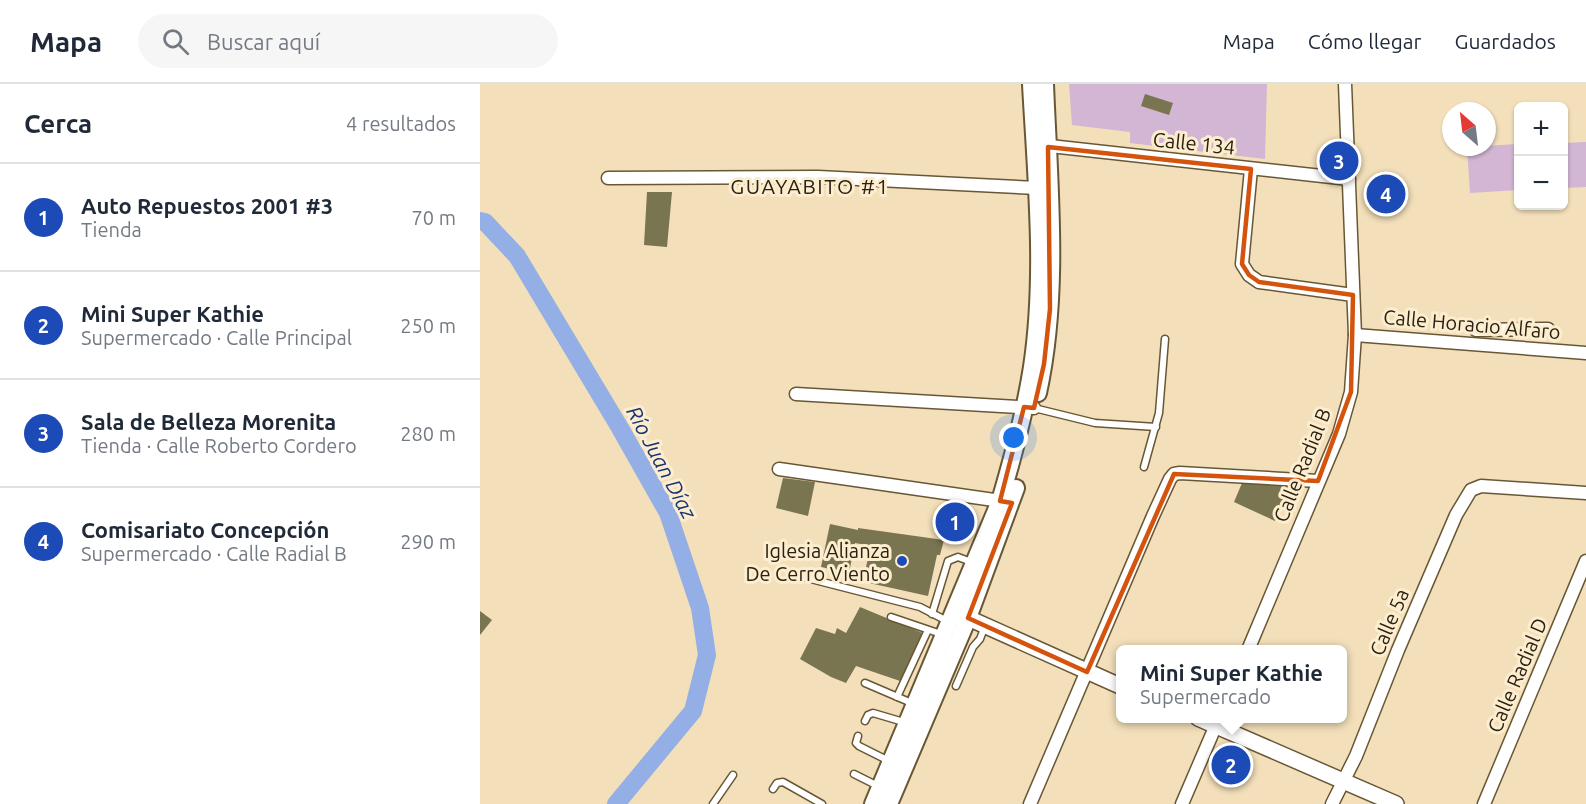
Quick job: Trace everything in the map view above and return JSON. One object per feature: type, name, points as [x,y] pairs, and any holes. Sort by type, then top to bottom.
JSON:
[{"type":"main road","points":[[873,804],[887,795],[922,707],[951,660],[951,626],[981,566],[1006,502],[1015,451],[1044,364],[1050,309],[1041,145],[1031,84]]},
{"type":"main road","points":[[1029,408],[1037,307],[1036,188],[1045,84]]},
{"type":"street","name":"Calle Radial B","points":[[1250,645],[1339,434],[1351,392],[1355,335],[1345,84]]},
{"type":"street","name":"Calle 134","points":[[1041,145],[1349,179]]},
{"type":"street","points":[[1251,169],[1242,264],[1249,275],[1259,282],[1353,295]]},
{"type":"street","points":[[608,177],[818,177],[1036,188]]},
{"type":"street","points":[[1476,330],[1548,329]]},
{"type":"street","points":[[1489,331],[1489,345]]},
{"type":"street","name":"Calle Horacio Alfaro","points":[[1355,335],[1586,353]]},
{"type":"street","points":[[796,394],[1029,408]]},
{"type":"street","points":[[779,469],[1006,502]]},
{"type":"street","points":[[1030,804],[1153,516],[1174,474],[1318,481]]},
{"type":"street","name":"Calle 5a","points":[[1332,804],[1360,746],[1456,514],[1471,490],[1481,486],[1586,493]]},
{"type":"street","name":"Calle Radial D","points":[[1484,804],[1586,561]]},
{"type":"street","points":[[951,626],[986,626],[1116,684]]},
{"type":"street","points":[[1182,804],[1218,723]]},
{"type":"street","points":[[1220,723],[1343,782],[1395,804]]},
{"type":"lane","points":[[1144,467],[1156,427],[1165,339]]},
{"type":"lane","points":[[1029,408],[1095,423],[1156,427]]},
{"type":"lane","points":[[932,614],[948,561],[958,557],[981,566]]},
{"type":"lane","points":[[799,576],[920,607],[951,626]]},
{"type":"lane","points":[[891,618],[951,626]]},
{"type":"lane","points":[[897,697],[951,626]]},
{"type":"lane","points":[[956,686],[951,660],[973,647],[986,626]]},
{"type":"lane","points":[[865,683],[922,707]]},
{"type":"lane","points":[[865,721],[868,715],[873,713],[915,725]]},
{"type":"lane","points":[[858,736],[856,742],[859,746],[897,765]]},
{"type":"lane","points":[[854,774],[887,795]]},
{"type":"lane","points":[[713,804],[733,775]]},
{"type":"lane","points":[[773,789],[777,783],[783,782],[822,804]]},
{"type":"highlighted area","points":[[1048,147],[1251,169],[1242,264],[1249,275],[1259,282],[1353,295],[1351,392],[1318,481],[1174,474],[1087,672],[968,618],[1012,503],[1000,501],[1024,407],[1034,408],[1044,364],[1050,309]]},
{"type":"shaded area","points":[[1069,84],[1267,84],[1265,159],[1130,143],[1130,132],[1072,125]]},
{"type":"shaded area","points":[[1586,142],[1586,187],[1568,188],[1568,143]]},
{"type":"shaded area","points":[[1514,144],[1514,190],[1470,193],[1468,156],[1496,156],[1496,145]]},
{"type":"building","points":[[1145,94],[1173,103],[1169,115],[1141,106]]},
{"type":"building","points":[[1335,152],[1344,152],[1343,170],[1334,169]]},
{"type":"building","points":[[1394,175],[1396,212],[1378,213],[1376,176]]},
{"type":"building","points":[[647,192],[672,192],[667,247],[644,245]]},
{"type":"building","points":[[783,478],[815,482],[808,516],[776,508]]},
{"type":"building","points":[[1242,483],[1289,485],[1275,521],[1234,502]]},
{"type":"building","points":[[950,505],[965,507],[960,539],[944,537]]},
{"type":"building","name":"Iglesia Alianza De Cerro Viento","points":[[830,524],[858,530],[858,528],[944,540],[940,555],[937,555],[928,596],[869,583],[872,569],[866,567],[871,546],[855,543],[849,573],[821,567]]},
{"type":"building","points":[[860,607],[925,634],[900,681],[856,666],[846,683],[800,659],[816,628],[835,634],[837,628],[846,633]]},
{"type":"building","points":[[480,611],[492,620],[480,635]]},
{"type":"building","points":[[1227,745],[1249,754],[1235,785],[1214,776]]},
{"type":"waterway","name":"Río Juan Díaz","points":[[480,221],[485,222],[517,256],[620,428],[668,513],[700,608],[707,655],[693,711],[616,804]]},
{"type":"place","name":"Sala de Belleza Morenita","points":[[1339,161]]},
{"type":"place","name":"Comisariato Concepción","points":[[1386,194]]},
{"type":"place","name":"Auto Repuestos 2001 #3","points":[[955,522]]},
{"type":"place","name":"Iglesia Alianza De Cerro Viento","points":[[902,561]]},
{"type":"place","name":"Mini Super Kathie","points":[[1231,765]]},
{"type":"district","name":"GUAYABITO #1","points":[[810,186]]}]
